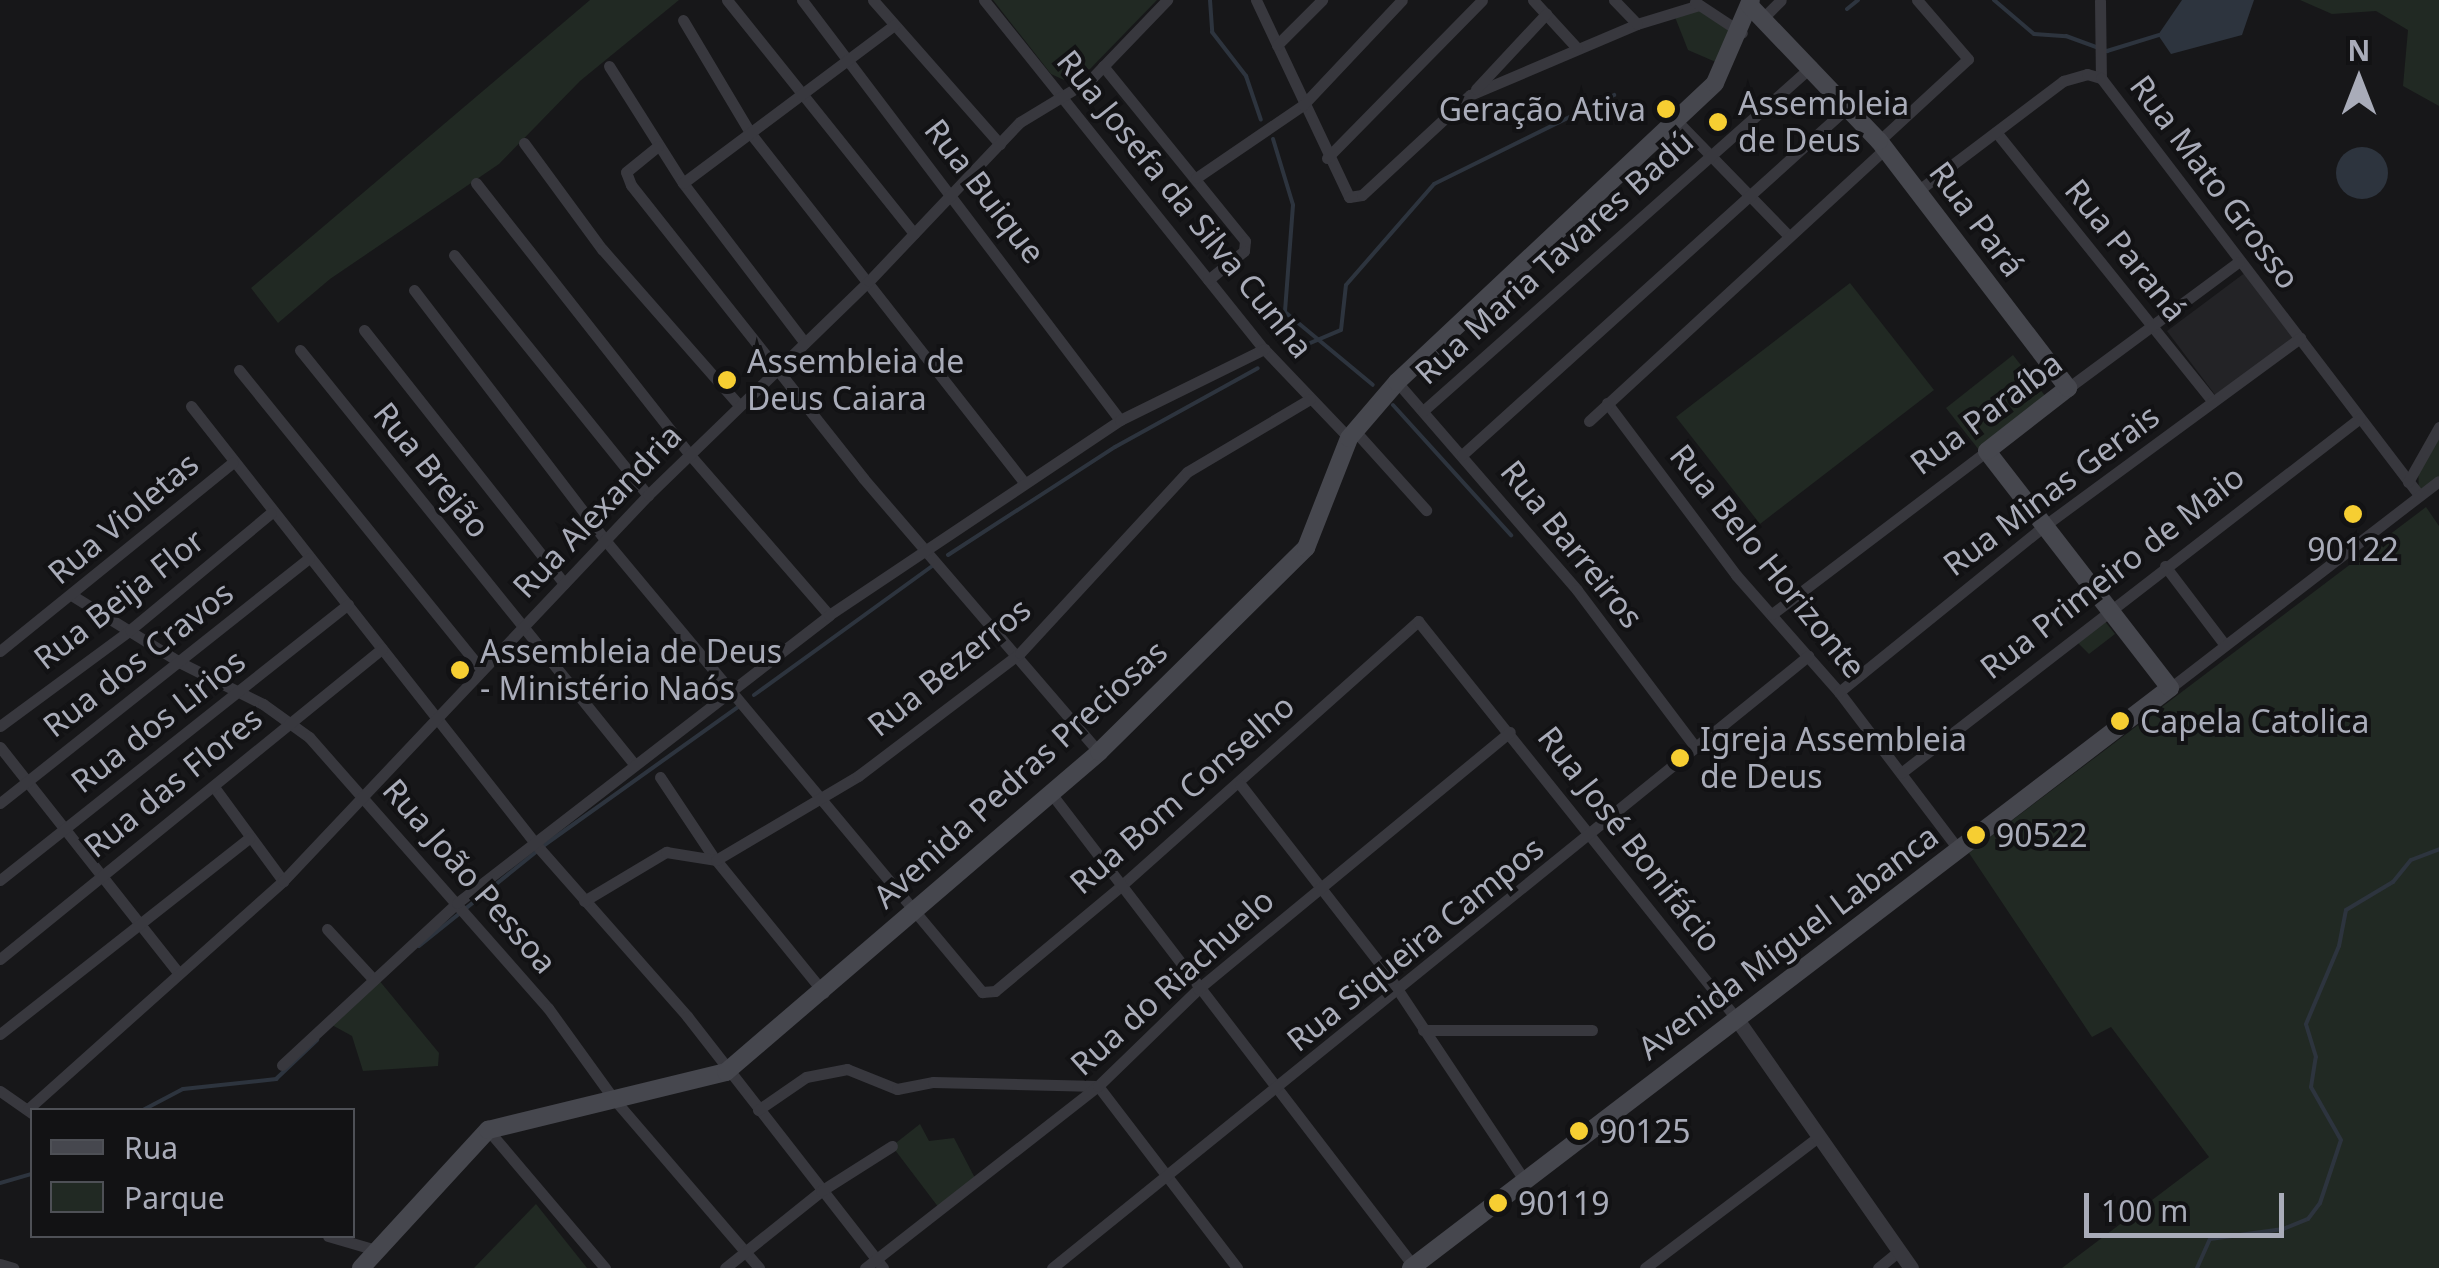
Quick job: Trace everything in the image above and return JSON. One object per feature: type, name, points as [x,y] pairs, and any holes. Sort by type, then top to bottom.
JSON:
[{"type":"main road","name":"Avenida Pedras Preciosas","points":[[726,1072],[824,993],[911,910],[1098,752],[1306,548],[1351,434],[1398,382],[1715,83],[1754,8]]},
{"type":"main road","name":"Rua Pará","points":[[1754,8],[1882,145],[2068,388]]},
{"type":"main road","name":"Rua Paraíba","points":[[1987,451],[2068,388]]},
{"type":"main road","points":[[1987,451],[2170,688]]},
{"type":"main road","name":"Avenida Miguel Labanca","points":[[1414,1267],[2170,688]]},
{"type":"main road","points":[[361,1268],[488,1130],[726,1072]]},
{"type":"street","points":[[727,0],[914,233]]},
{"type":"street","name":"Rua Buique","points":[[802,0],[1120,420]]},
{"type":"street","points":[[873,0],[1000,144]]},
{"type":"street","name":"Rua Josefa da Silva Cunha","points":[[984,0],[1264,349],[1310,399],[1351,434],[1426,510]]},
{"type":"street","name":"Rua Alexandria","points":[[33,1108],[178,972],[283,881],[648,495],[868,281],[1034,110],[1060,98],[1103,66],[1166,0]]},
{"type":"street","points":[[1256,0],[1342,192],[1356,197],[1470,95],[1546,14]]},
{"type":"street","points":[[1277,45],[1322,0]]},
{"type":"street","points":[[1196,178],[1303,105],[1402,0]]},
{"type":"street","points":[[1326,158],[1482,0]]},
{"type":"street","points":[[1533,0],[1578,48]]},
{"type":"street","points":[[1614,0],[1638,24]]},
{"type":"street","points":[[1754,8],[1781,0]]},
{"type":"street","points":[[1589,421],[1968,59],[1917,0]]},
{"type":"street","points":[[2100,0],[2101,78]]},
{"type":"street","points":[[1470,95],[1696,3],[1742,33]]},
{"type":"street","points":[[684,20],[751,134],[1024,482]]},
{"type":"street","points":[[683,183],[894,25]]},
{"type":"street","points":[[608,66],[683,183],[804,343]]},
{"type":"street","points":[[1103,66],[1246,244],[1208,280]]},
{"type":"street","name":"Rua Maria Tavares Badú","points":[[1423,411],[1708,154],[1812,66]]},
{"type":"street","name":"Rua Mato Grosso","points":[[1919,190],[2063,81],[2087,74],[2101,78],[2418,495]]},
{"type":"street","points":[[1462,455],[1848,107]]},
{"type":"street","points":[[1678,122],[1788,235]]},
{"type":"street","name":"Rua Paraná","points":[[1996,132],[2213,402]]},
{"type":"street","points":[[524,143],[627,279],[739,405]]},
{"type":"street","points":[[658,146],[626,172],[631,185],[855,468],[1020,653],[1098,752]]},
{"type":"street","points":[[476,183],[690,455],[829,614]]},
{"type":"street","points":[[454,255],[648,495]]},
{"type":"street","name":"Rua Paraíba","points":[[2068,388],[2238,262]]},
{"type":"street","points":[[414,290],[606,540],[734,687],[911,910]]},
{"type":"street","points":[[364,330],[564,583]]},
{"type":"street","name":"Rua Minas Gerais","points":[[1838,692],[2044,526],[2300,338]]},
{"type":"street","points":[[282,1065],[458,905],[829,614],[1120,420],[1264,349]]},
{"type":"street","name":"Rua Brejão","points":[[300,350],[634,764]]},
{"type":"street","points":[[238,370],[482,670]]},
{"type":"street","name":"Rua Barreiros","points":[[1398,382],[1578,590],[1696,748]]},
{"type":"street","name":"Rua Bezerros","points":[[714,858],[823,796],[920,732],[1020,653],[1178,480],[1310,399]]},
{"type":"street","name":"Rua Belo Horizonte","points":[[1607,403],[1838,692],[1958,850]]},
{"type":"street","points":[[190,406],[550,862],[687,1016],[726,1072],[880,1264]]},
{"type":"street","name":"Rua Primeiro de Maio","points":[[1900,773],[2106,608],[2360,418]]},
{"type":"street","points":[[2408,482],[2439,427]]},
{"type":"street","name":"Rua Paraíba","points":[[1772,614],[1987,451]]},
{"type":"street","name":"Rua Violetas","points":[[0,650],[73,596],[232,463]]},
{"type":"street","name":"Avenida Miguel Labanca","points":[[2170,688],[2439,481]]},
{"type":"street","name":"Rua Beija Flor","points":[[0,726],[130,630],[271,513]]},
{"type":"street","name":"Rua dos Cravos","points":[[0,803],[309,558]]},
{"type":"street","points":[[2165,566],[2225,645]]},
{"type":"street","name":"Rua João Pessoa","points":[[73,596],[180,663],[240,692],[289,723],[366,797],[548,1008],[614,1098],[760,1268]]},
{"type":"street","name":"Rua dos Lirios","points":[[0,880],[348,604]]},
{"type":"street","name":"Rua José Bonifácio","points":[[1410,623],[1422,622],[1736,1018],[1911,1268]]},
{"type":"street","name":"Rua Bom Conselho","points":[[911,910],[982,992],[996,991],[1240,784],[1410,623]]},
{"type":"street","name":"Rua das Flores","points":[[0,959],[382,649]]},
{"type":"street","name":"Rua Siqueira Campos","points":[[1056,1267],[1278,1091],[1808,656]]},
{"type":"street","name":"Rua do Riachuelo","points":[[866,1268],[880,1264],[1098,1086],[1198,989],[1510,732]]},
{"type":"street","points":[[0,747],[178,972]]},
{"type":"street","points":[[660,777],[714,858],[824,993]]},
{"type":"street","points":[[1240,784],[1399,992],[1524,1181]]},
{"type":"street","points":[[214,787],[283,881]]},
{"type":"street","points":[[1050,792],[1414,1267]]},
{"type":"street","points":[[0,1034],[249,838]]},
{"type":"street","points":[[584,901],[648,857],[666,852],[714,858]]},
{"type":"street","points":[[327,929],[374,980]]},
{"type":"street","points":[[1423,1030],[1592,1030]]},
{"type":"street","points":[[758,1110],[806,1077],[847,1070],[897,1089],[933,1082],[1098,1086],[1237,1268]]},
{"type":"street","points":[[0,1090],[30,1111]]},
{"type":"street","points":[[488,1130],[605,1268]]},
{"type":"street","points":[[1646,1268],[1817,1138]]},
{"type":"street","points":[[725,1268],[821,1191],[892,1146]]},
{"type":"street","points":[[335,1238],[376,1250]]},
{"type":"street","points":[[1878,1268],[1898,1252]]},
{"type":"street","points":[[0,1264],[14,1268]]},
{"type":"shaded area","points":[[2182,0],[2254,0],[2242,35],[2171,54],[2158,35]]},
{"type":"shaded area","points":[[2362,147],[2381,154],[2388,173],[2381,192],[2362,199],[2343,192],[2336,173],[2343,154]]},
{"type":"shaded area","points":[[2246,272],[2295,338],[2216,396],[2167,331]]},
{"type":"green space","points":[[590,0],[679,0],[580,81],[499,164],[330,279],[278,323],[251,288]]},
{"type":"green space","points":[[993,0],[1157,0],[1090,69],[1064,80],[1051,74]]},
{"type":"green space","points":[[2300,0],[2439,0],[2439,106],[2403,86],[2408,30],[2376,11],[2332,14]]},
{"type":"green space","points":[[1699,5],[1742,33],[1725,66],[1688,50],[1673,12]]},
{"type":"green space","points":[[1850,283],[1934,390],[1760,524],[1676,417]]},
{"type":"green space","points":[[2013,355],[2046,397],[1979,450],[1946,408]]},
{"type":"green space","points":[[2439,427],[2439,481],[2419,495],[2418,464]]},
{"type":"green space","points":[[2426,507],[2439,526],[2439,1268],[2062,1268],[2209,1157],[2111,1027],[2092,1037],[1969,853]]},
{"type":"green space","points":[[2104,620],[2115,634],[2089,654],[2077,642]]},
{"type":"green space","points":[[378,979],[439,1053],[438,1066],[363,1071],[352,1036],[332,1025]]},
{"type":"green space","points":[[920,1124],[929,1141],[954,1138],[976,1180],[939,1208],[892,1146]]},
{"type":"green space","points":[[536,1204],[587,1268],[474,1268]]},
{"type":"waterway","points":[[1210,0],[1212,32],[1246,76],[1261,120]]},
{"type":"waterway","points":[[1847,9],[1858,0]]},
{"type":"waterway","points":[[1994,0],[2034,34],[2066,36],[2107,51],[2159,35]]},
{"type":"waterway","points":[[1289,352],[1341,330],[1346,285],[1434,184],[1614,95]]},
{"type":"waterway","points":[[1273,139],[1293,205],[1285,312],[1373,385]]},
{"type":"waterway","points":[[948,555],[1115,447],[1258,368]]},
{"type":"waterway","points":[[1393,405],[1511,535]]},
{"type":"waterway","points":[[754,695],[932,566]]},
{"type":"waterway","points":[[543,846],[739,706]]},
{"type":"waterway","points":[[2197,1268],[2210,1239],[2283,1229],[2308,1219],[2320,1203],[2341,1140],[2311,1087],[2316,1057],[2306,1024],[2339,946],[2346,910],[2393,882],[2411,860],[2439,849]]},
{"type":"waterway","points":[[419,946],[536,852]]},
{"type":"waterway","points":[[147,1108],[183,1089],[276,1079],[317,1040]]},
{"type":"waterway","points":[[0,1183],[30,1175]]},
{"type":"place","name":"Geração Ativa","points":[[1666,109]]},
{"type":"place","name":"Assembleia de Deus","points":[[1718,122]]},
{"type":"place","name":"Assembleia de Deus Caiara","points":[[727,380]]},
{"type":"place","name":"90122","points":[[2353,514]]},
{"type":"place","name":"Assembleia de Deus - Ministério Naós","points":[[460,670]]},
{"type":"place","name":"Capela Catolica","points":[[2120,721]]},
{"type":"place","name":"Igreja Assembleia de Deus","points":[[1680,758]]},
{"type":"place","name":"90522","points":[[1976,835]]},
{"type":"place","name":"90125","points":[[1579,1131]]},
{"type":"place","name":"90119","points":[[1498,1203]]}]
